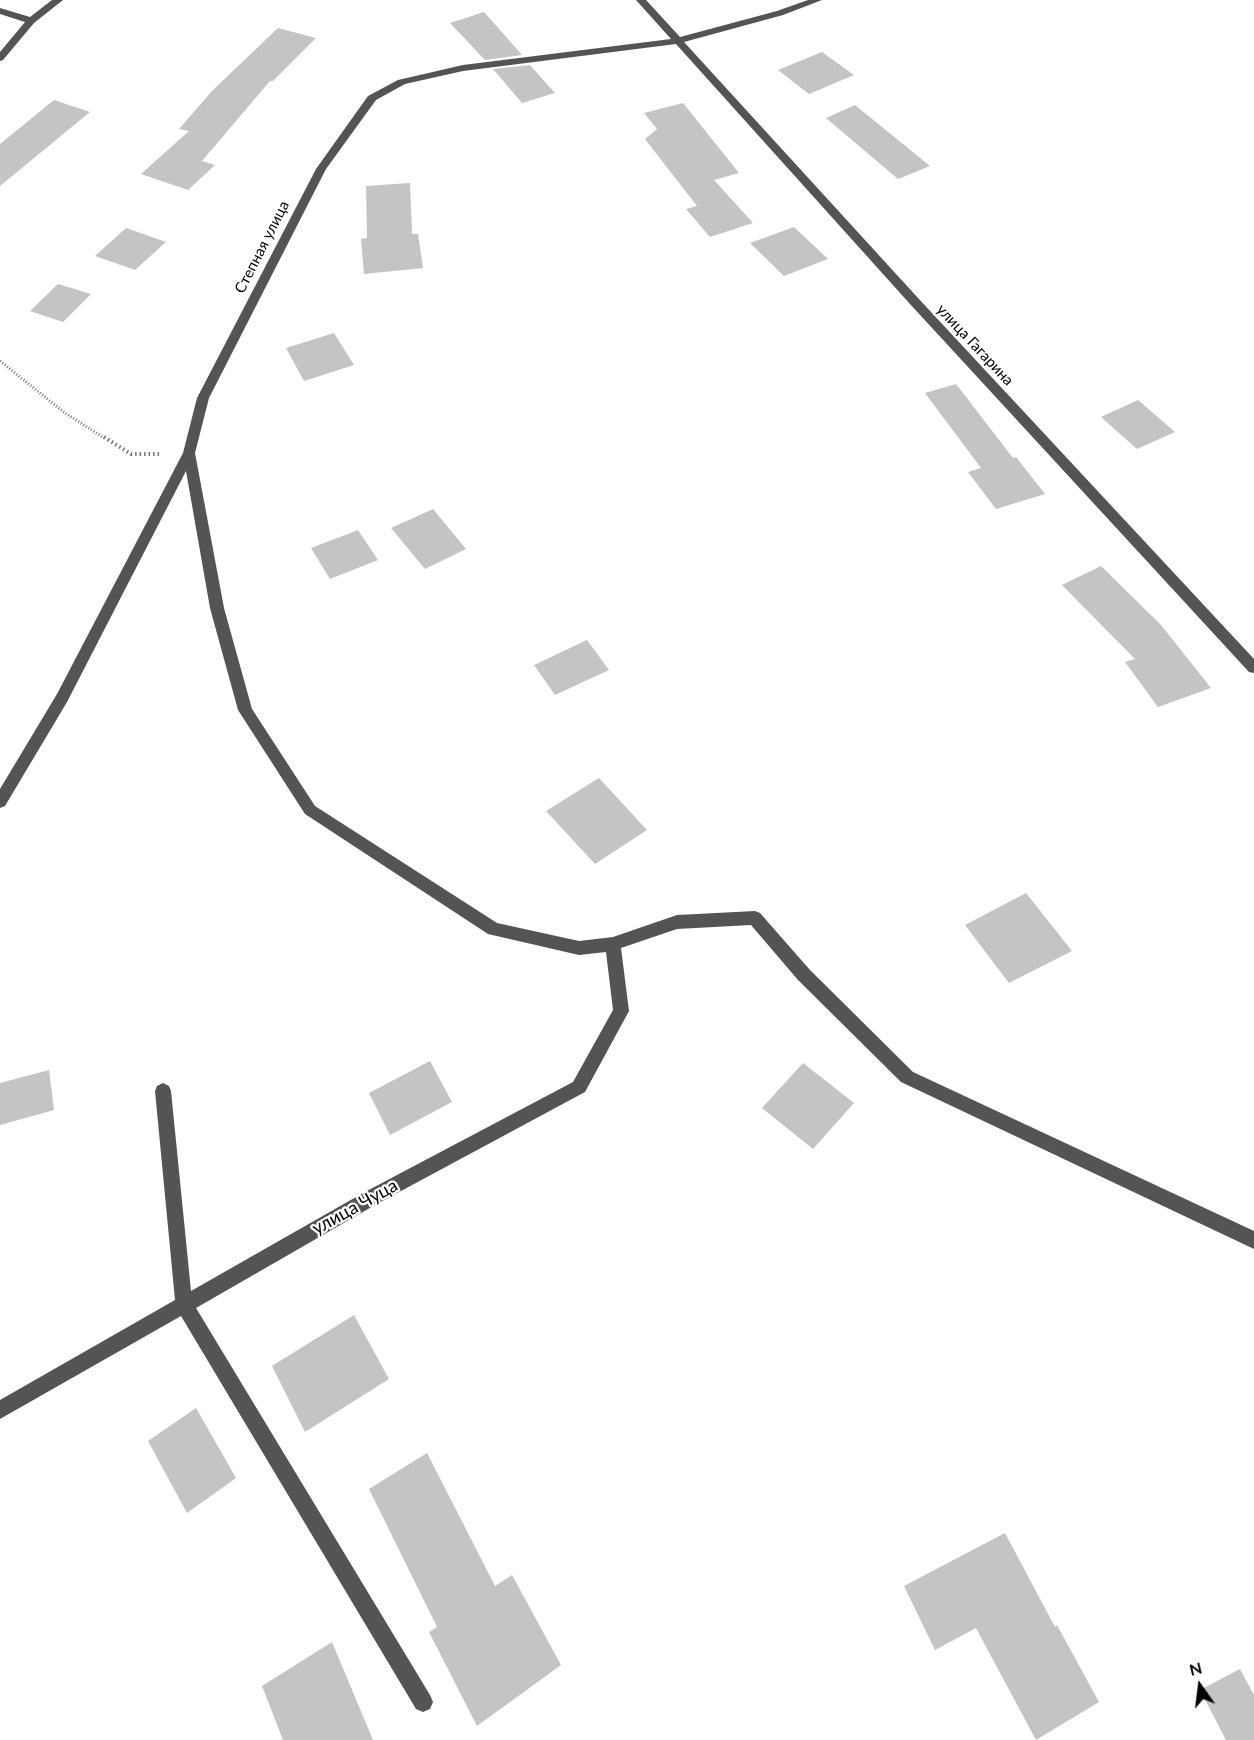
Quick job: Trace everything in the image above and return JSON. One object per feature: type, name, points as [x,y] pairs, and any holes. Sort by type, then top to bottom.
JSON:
[{"type":"street","points":[[0,58],[32,21],[58,0]]},
{"type":"street","name":"улица Гагарина","points":[[641,0],[676,41],[1254,668]]},
{"type":"street","name":"Степная улица","points":[[0,802],[62,698],[189,453],[203,398],[315,180],[372,98],[402,82],[463,68],[676,41],[780,13],[817,0]]},
{"type":"street","points":[[0,11],[32,21]]},
{"type":"street","points":[[189,453],[217,608],[245,710],[310,810],[493,929],[579,948],[613,944],[677,922],[755,918],[804,975],[907,1077],[1254,1240]]},
{"type":"street","name":"улица Чуца","points":[[0,1410],[369,1199],[579,1087],[621,1011],[613,944]]},
{"type":"street","points":[[163,1091],[184,1305],[423,1702]]},
{"type":"path","points":[[0,362],[65,413],[131,454],[189,453]]},
{"type":"building","points":[[484,12],[522,55],[485,60],[450,23]]},
{"type":"building","points":[[278,28],[316,38],[273,81],[270,81],[202,161],[215,165],[188,190],[141,174],[189,131],[179,129],[212,91]]},
{"type":"building","points":[[822,52],[854,75],[809,94],[778,70]]},
{"type":"building","points":[[530,65],[555,93],[522,103],[493,69]]},
{"type":"building","points":[[54,100],[90,112],[0,186],[0,144]]},
{"type":"building","points":[[683,103],[739,173],[714,180],[753,223],[710,237],[686,209],[697,206],[645,139],[657,129],[644,113]]},
{"type":"building","points":[[855,105],[930,166],[898,179],[826,118]]},
{"type":"building","points":[[410,183],[412,234],[418,234],[423,268],[364,274],[361,239],[367,238],[366,186]]},
{"type":"building","points":[[794,227],[828,259],[784,276],[750,243]]},
{"type":"building","points":[[126,228],[166,242],[135,270],[95,256]]},
{"type":"building","points":[[58,284],[91,294],[63,322],[30,311]]},
{"type":"building","points":[[334,333],[354,365],[304,381],[286,348]]},
{"type":"building","points":[[956,384],[1013,458],[1016,457],[1045,494],[996,509],[968,472],[981,468],[925,393]]},
{"type":"building","points":[[1138,400],[1175,432],[1137,449],[1101,417]]},
{"type":"building","points":[[433,509],[466,549],[425,569],[391,528]]},
{"type":"building","points":[[358,530],[378,560],[330,579],[311,548]]},
{"type":"building","points":[[1101,566],[1161,625],[1211,688],[1158,707],[1125,662],[1135,659],[1062,585]]},
{"type":"building","points":[[587,640],[609,670],[555,695],[534,665]]},
{"type":"building","points":[[599,778],[647,830],[595,864],[546,811]]},
{"type":"building","points":[[1026,893],[1072,951],[1009,983],[965,925]]},
{"type":"building","points":[[430,1061],[452,1102],[390,1135],[369,1093]]},
{"type":"building","points":[[803,1063],[854,1103],[813,1149],[762,1108]]},
{"type":"building","points":[[49,1070],[54,1110],[0,1125],[0,1083]]},
{"type":"building","points":[[354,1315],[389,1379],[305,1432],[272,1366]]},
{"type":"building","points":[[196,1408],[236,1478],[187,1513],[148,1441]]},
{"type":"building","points":[[427,1453],[495,1586],[512,1575],[561,1665],[477,1726],[429,1632],[437,1627],[369,1489]]},
{"type":"building","points":[[1005,1533],[1055,1627],[1057,1625],[1099,1702],[1036,1740],[976,1628],[935,1650],[904,1586]]},
{"type":"building","points":[[332,1642],[373,1740],[283,1740],[262,1686]]},
{"type":"building","points":[[1240,1669],[1254,1695],[1254,1740],[1226,1740],[1200,1690]]}]
